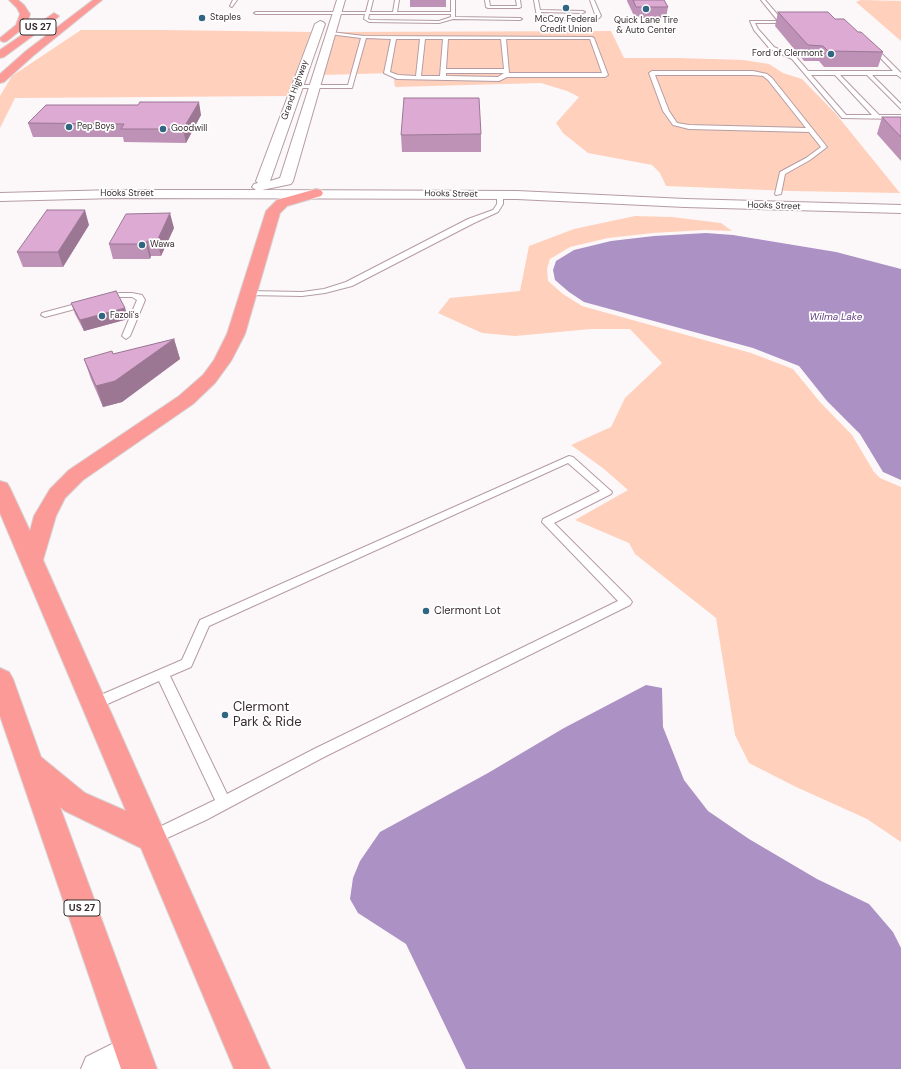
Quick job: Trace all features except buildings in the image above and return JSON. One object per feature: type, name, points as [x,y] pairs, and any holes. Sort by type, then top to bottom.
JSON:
[{"type":"highway","points":[[0,42],[23,21],[25,14],[21,7],[13,0]]},
{"type":"highway","points":[[0,80],[30,52],[69,30],[101,3]]},
{"type":"highway","points":[[0,42],[50,8]]},
{"type":"highway","name":"US 27","points":[[0,55],[62,11]]},
{"type":"highway","points":[[31,562],[45,516],[57,494],[76,475],[186,400],[209,379],[231,346],[274,211],[277,206],[290,200],[311,184]]},
{"type":"highway","points":[[0,488],[152,838],[178,902],[252,1069]]},
{"type":"highway","name":"US 27","points":[[0,679],[32,765],[136,1060]]},
{"type":"highway","points":[[32,765],[75,802],[152,838]]},
{"type":"street","name":"Grand Highway","points":[[274,182],[297,87],[328,0]]},
{"type":"street","name":"Grand Highway","points":[[274,182],[315,87],[341,0]]},
{"type":"street","name":"Hooks Street","points":[[104,182],[127,181]]},
{"type":"street","name":"Hooks Street","points":[[248,181],[500,195],[820,208],[901,209]]},
{"type":"street","points":[[202,194],[230,192],[274,182],[304,192],[311,184]]},
{"type":"street","name":"Hooks Street","points":[[417,182],[536,183]]},
{"type":"street","points":[[0,184],[14,184]]},
{"type":"street","name":"Hooks Street","points":[[0,197],[202,194],[311,184]]},
{"type":"street","name":"Hooks Street","points":[[698,190],[778,194],[893,196]]},
{"type":"street","points":[[98,1069],[136,1060]]},
{"type":"lane","points":[[232,6],[235,0]]},
{"type":"lane","points":[[371,0],[366,19],[376,21],[439,22],[453,16]]},
{"type":"lane","points":[[395,13],[397,0]]},
{"type":"lane","points":[[453,0],[453,16]]},
{"type":"lane","points":[[487,0],[488,7],[519,7],[518,0]]},
{"type":"lane","points":[[536,0],[539,16],[550,19],[598,18],[599,16],[592,0]]},
{"type":"lane","points":[[763,0],[782,22]]},
{"type":"lane","points":[[538,11],[597,12]]},
{"type":"lane","points":[[256,12],[395,13],[520,19]]},
{"type":"lane","points":[[797,22],[752,22],[756,30],[772,48],[794,58],[844,117],[901,117]]},
{"type":"lane","points":[[331,34],[394,38],[592,38],[605,75],[444,71]]},
{"type":"lane","points":[[297,87],[350,87],[364,37]]},
{"type":"lane","points":[[394,38],[387,73],[397,77],[499,79],[506,73]]},
{"type":"lane","points":[[418,78],[423,38]]},
{"type":"lane","points":[[443,78],[446,38]]},
{"type":"lane","points":[[504,38],[506,73]]},
{"type":"lane","points":[[864,40],[900,75]]},
{"type":"lane","points":[[778,194],[782,173],[808,159],[824,147],[770,79],[765,75],[753,73],[652,73],[666,111],[675,124],[689,127],[810,130]]},
{"type":"lane","points":[[807,73],[868,73],[900,75]]},
{"type":"lane","points":[[836,73],[877,117]]},
{"type":"lane","points":[[868,73],[901,107]]},
{"type":"lane","points":[[248,293],[302,294],[325,291],[349,284],[471,221],[496,211],[500,204],[500,195]]},
{"type":"lane","points":[[45,315],[101,299],[120,295],[132,295],[139,297],[141,303],[126,336]]},
{"type":"lane","points":[[94,704],[187,663],[204,623],[568,459],[608,492],[547,522],[626,602],[319,753],[224,803],[152,838]]},
{"type":"lane","points":[[162,674],[224,803]]},
{"type":"shaded area","points":[[861,0],[901,1],[901,41],[856,2]]},
{"type":"shaded area","points":[[81,30],[311,32],[287,96],[15,98],[0,128],[0,96],[12,76]]},
{"type":"shaded area","points":[[611,31],[624,58],[743,60],[769,64],[783,73],[802,79],[836,114],[900,193],[791,191],[666,186],[660,173],[652,165],[588,153],[563,133],[556,123],[579,97],[567,91],[541,83],[395,87],[393,73],[322,75],[337,32]]},
{"type":"shaded area","points":[[635,216],[672,217],[721,223],[732,231],[705,230],[653,233],[608,238],[570,247],[550,259],[547,269],[548,281],[563,294],[582,306],[751,353],[793,369],[820,402],[852,435],[874,472],[880,478],[901,487],[901,842],[867,819],[794,786],[749,763],[735,735],[716,618],[635,554],[629,543],[575,520],[628,490],[604,469],[571,445],[611,427],[625,398],[662,363],[630,329],[591,329],[515,336],[482,333],[438,313],[450,298],[520,291],[529,246],[574,229]]},
{"type":"water","name":"Wilma Lake","points":[[706,233],[733,235],[836,252],[901,269],[901,480],[883,472],[860,434],[827,401],[799,366],[753,348],[584,302],[555,280],[553,270],[556,261],[574,250],[611,241],[654,236]]},
{"type":"water","points":[[646,685],[662,688],[663,727],[684,780],[708,811],[749,839],[817,879],[869,904],[893,932],[901,948],[901,1069],[466,1069],[406,944],[358,913],[350,899],[353,878],[360,861],[380,832],[488,773],[564,728]]},
{"type":"place","name":"McCoy Federal Credit Union","points":[[566,8]]},
{"type":"place","name":"Quick Lane Tire & Auto Center","points":[[646,9]]},
{"type":"place","name":"Staples","points":[[202,18]]},
{"type":"place","name":"Ford of Clermont","points":[[831,54]]},
{"type":"place","name":"Pep Boys","points":[[69,127]]},
{"type":"place","name":"Goodwill","points":[[163,129]]},
{"type":"place","name":"Wawa","points":[[142,245]]},
{"type":"place","name":"Fazoli's","points":[[102,316]]},
{"type":"place","name":"Clermont Lot","points":[[426,611]]},
{"type":"place","name":"Clermont Park & Ride","points":[[225,715]]}]
